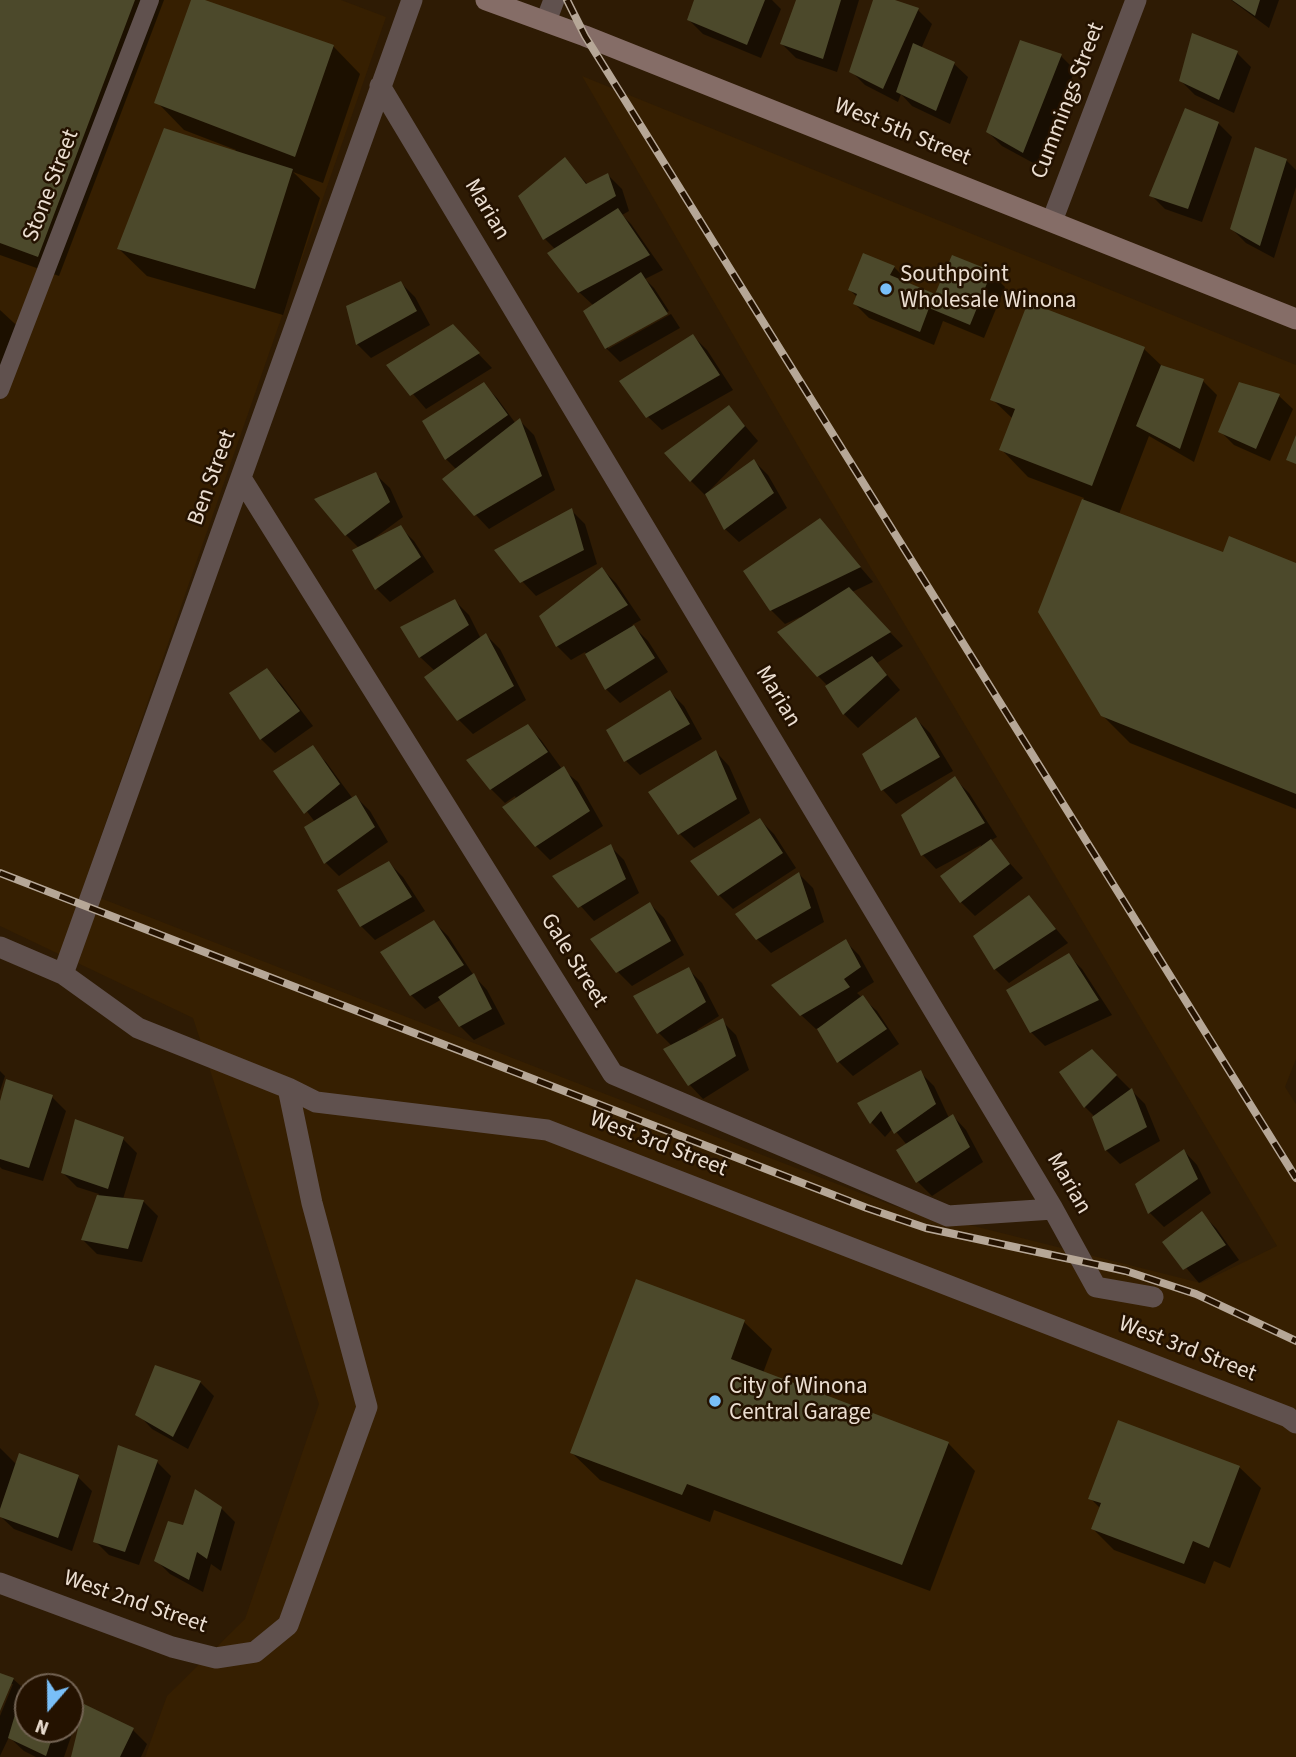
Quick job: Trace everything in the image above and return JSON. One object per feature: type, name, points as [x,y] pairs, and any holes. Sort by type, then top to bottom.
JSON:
[{"type":"street","name":"Ben Street","points":[[63,974],[412,0]]},
{"type":"street","name":"West 5th Street","points":[[486,0],[546,21],[1296,319]]},
{"type":"street","points":[[546,21],[554,0]]},
{"type":"street","name":"Cummings Street","points":[[1052,221],[1136,0]]},
{"type":"street","name":"Marian","points":[[380,86],[1053,1209],[1096,1287],[1153,1297]]},
{"type":"street","name":"Gale Street","points":[[241,478],[613,1074],[948,1216],[1053,1209]]},
{"type":"street","name":"West 3rd Street","points":[[0,947],[63,974],[138,1028],[288,1088],[316,1102],[547,1130],[1288,1417],[1296,1423]]},
{"type":"street","name":"West 2nd Street","points":[[0,1583],[172,1647],[216,1658],[255,1652],[288,1625],[367,1407],[312,1203],[288,1088]]},
{"type":"lane","name":"Stone Street","points":[[0,390],[150,0]]},
{"type":"shaded area","points":[[0,0],[341,0],[386,17],[82,891],[894,1206],[1201,1283],[1277,1246],[808,463],[582,76],[1296,365],[1296,1059],[1285,1087],[1296,1104],[1296,1757],[145,1757],[167,1696],[245,1619],[319,1404],[193,1018],[0,926]]},
{"type":"building","points":[[0,0],[135,0],[38,257],[0,243]]},
{"type":"building","points":[[191,0],[205,0],[334,45],[295,157],[154,103]]},
{"type":"building","points":[[694,0],[765,0],[747,45],[687,20]]},
{"type":"building","points":[[796,0],[841,0],[823,59],[780,44]]},
{"type":"building","points":[[873,0],[895,0],[919,8],[883,89],[849,72]]},
{"type":"building","points":[[1232,0],[1260,0],[1255,16]]},
{"type":"building","points":[[1192,33],[1238,51],[1219,100],[1179,81]]},
{"type":"building","points":[[1020,40],[1062,54],[1023,153],[986,132]]},
{"type":"building","points":[[913,43],[955,62],[936,111],[896,92]]},
{"type":"building","points":[[1185,108],[1219,122],[1188,209],[1149,196]]},
{"type":"building","points":[[164,128],[293,169],[255,289],[117,249]]},
{"type":"building","points":[[1255,147],[1287,159],[1260,246],[1230,229]]},
{"type":"building","points":[[565,157],[586,184],[608,173],[616,196],[543,240],[518,196]]},
{"type":"building","points":[[618,208],[650,255],[578,293],[547,253]]},
{"type":"building","points":[[863,253],[895,266],[890,275],[935,294],[952,255],[992,271],[970,325],[929,308],[920,332],[853,304],[857,294],[848,290]]},
{"type":"building","points":[[641,272],[668,314],[605,349],[583,311]]},
{"type":"building","points":[[401,281],[417,311],[356,345],[346,306]]},
{"type":"building","points":[[1028,302],[1145,347],[1092,486],[999,450],[1015,409],[990,400]]},
{"type":"building","points":[[453,324],[480,353],[410,396],[386,365]]},
{"type":"building","points":[[693,334],[720,375],[646,418],[619,381]]},
{"type":"building","points":[[1161,365],[1204,379],[1180,449],[1136,426]]},
{"type":"building","points":[[484,382],[508,415],[445,460],[422,421]]},
{"type":"building","points":[[1239,382],[1280,394],[1256,449],[1218,432]]},
{"type":"building","points":[[729,405],[745,426],[690,482],[664,453]]},
{"type":"building","points":[[520,418],[542,476],[474,516],[442,479]]},
{"type":"building","points":[[1296,435],[1296,464],[1286,460]]},
{"type":"building","points":[[754,459],[774,493],[724,530],[705,494]]},
{"type":"building","points":[[376,472],[390,502],[345,536],[314,499]]},
{"type":"building","points":[[1082,499],[1223,552],[1229,536],[1296,563],[1296,794],[1101,716],[1038,612]]},
{"type":"building","points":[[572,508],[584,550],[520,583],[494,550]]},
{"type":"building","points":[[820,518],[861,567],[770,611],[743,571]]},
{"type":"building","points":[[401,525],[421,557],[375,590],[352,550]]},
{"type":"building","points":[[602,567],[628,605],[556,647],[539,616]]},
{"type":"building","points":[[849,587],[891,632],[817,677],[777,632]]},
{"type":"building","points":[[455,599],[469,625],[419,658],[400,627]]},
{"type":"building","points":[[634,625],[655,658],[605,690],[585,654]]},
{"type":"building","points":[[486,633],[514,686],[457,721],[424,677]]},
{"type":"building","points":[[872,656],[887,675],[843,715],[825,686]]},
{"type":"building","points":[[267,668],[300,711],[260,740],[229,693]]},
{"type":"building","points":[[670,690],[690,724],[624,762],[606,730]]},
{"type":"building","points":[[916,717],[940,757],[881,791],[862,754]]},
{"type":"building","points":[[528,724],[548,752],[490,790],[466,760]]},
{"type":"building","points":[[313,745],[340,784],[304,814],[273,771]]},
{"type":"building","points":[[716,750],[737,799],[678,835],[648,792]]},
{"type":"building","points":[[564,766],[590,811],[535,847],[502,807]]},
{"type":"building","points":[[955,776],[985,823],[921,856],[901,815]]},
{"type":"building","points":[[356,795],[375,827],[324,864],[304,827]]},
{"type":"building","points":[[760,818],[783,853],[718,896],[690,861]]},
{"type":"building","points":[[991,839],[1010,864],[960,903],[940,876]]},
{"type":"building","points":[[611,844],[626,879],[578,908],[552,876]]},
{"type":"building","points":[[389,861],[412,897],[360,927],[337,890]]},
{"type":"building","points":[[799,872],[811,908],[756,940],[735,914]]},
{"type":"building","points":[[1029,895],[1056,929],[994,970],[973,936]]},
{"type":"building","points":[[650,902],[671,941],[616,973],[590,939]]},
{"type":"building","points":[[434,920],[464,965],[410,996],[380,952]]},
{"type":"building","points":[[846,939],[861,967],[844,979],[850,987],[800,1016],[771,985]]},
{"type":"building","points":[[1069,953],[1099,1000],[1030,1033],[1006,990]]},
{"type":"building","points":[[689,967],[706,1002],[657,1034],[633,996]]},
{"type":"building","points":[[474,973],[492,1009],[459,1027],[438,997]]},
{"type":"building","points":[[863,995],[887,1029],[837,1063],[817,1029]]},
{"type":"building","points":[[723,1018],[736,1056],[688,1086],[663,1049]]},
{"type":"building","points":[[1092,1049],[1117,1075],[1084,1108],[1059,1072]]},
{"type":"building","points":[[921,1070],[936,1104],[894,1134],[881,1111],[870,1124],[857,1103]]},
{"type":"building","points":[[6,1079],[53,1095],[29,1168],[0,1159],[0,1101]]},
{"type":"building","points":[[1132,1088],[1147,1127],[1105,1151],[1092,1117]]},
{"type":"building","points":[[953,1114],[970,1147],[916,1183],[896,1150]]},
{"type":"building","points":[[75,1119],[124,1137],[108,1189],[61,1173]]},
{"type":"building","points":[[1184,1149],[1198,1179],[1148,1214],[1135,1184]]},
{"type":"building","points":[[97,1195],[144,1200],[128,1249],[81,1240]]},
{"type":"building","points":[[1202,1211],[1226,1245],[1183,1270],[1162,1242]]},
{"type":"building","name":"City of Winona Central Garage","points":[[636,1279],[745,1320],[731,1359],[949,1442],[902,1565],[687,1484],[682,1495],[570,1453]]},
{"type":"building","points":[[155,1365],[201,1381],[173,1437],[135,1415]]},
{"type":"building","points":[[1118,1420],[1240,1466],[1209,1548],[1193,1541],[1184,1564],[1091,1529],[1101,1503],[1088,1499]]},
{"type":"building","points":[[118,1445],[158,1460],[125,1552],[93,1542]]},
{"type":"building","points":[[19,1453],[79,1475],[58,1538],[0,1517],[0,1509]]},
{"type":"building","points":[[195,1489],[222,1507],[207,1559],[197,1552],[189,1580],[154,1561],[168,1521],[183,1525]]},
{"type":"building","points":[[0,1673],[14,1678],[0,1711]]},
{"type":"building","points":[[84,1704],[134,1728],[120,1757],[71,1757],[74,1743],[84,1743]]},
{"type":"building","points":[[14,1718],[14,1741],[8,1738]]},
{"type":"building","points":[[19,1743],[50,1743],[46,1756]]},
{"type":"railway","points":[[567,0],[585,36],[1296,1178]]},
{"type":"railway","points":[[0,873],[867,1208],[926,1228],[1126,1271],[1196,1294],[1296,1341]]},
{"type":"place","name":"Southpoint Wholesale Winona","points":[[886,289]]},
{"type":"place","name":"City of Winona Central Garage","points":[[715,1401]]}]
